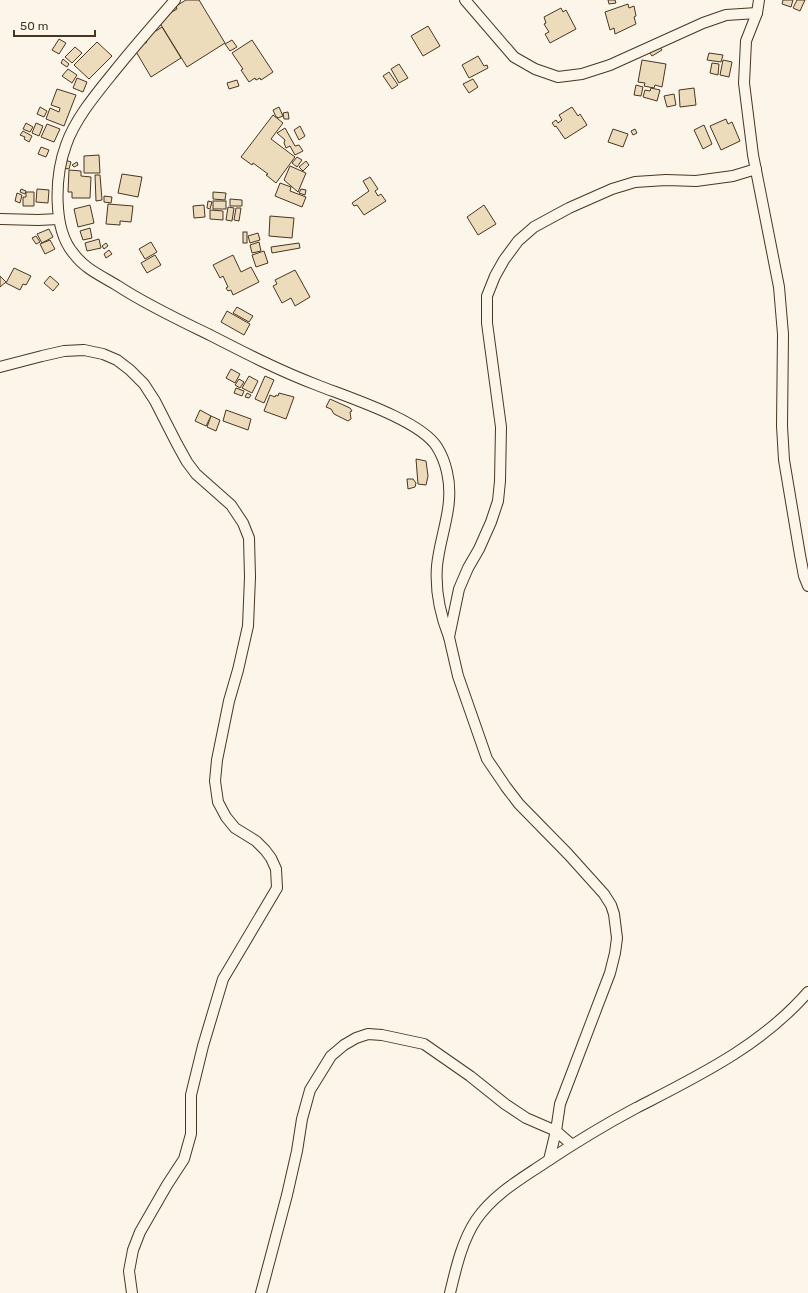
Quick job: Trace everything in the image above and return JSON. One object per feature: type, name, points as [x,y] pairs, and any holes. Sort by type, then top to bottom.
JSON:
[{"type":"street","points":[[175,0],[125,58],[82,113],[66,144],[59,172],[59,219],[63,236],[72,254],[89,269],[131,294],[163,312],[268,364],[407,423],[430,438],[438,447],[444,461],[450,484],[448,514],[437,563],[436,584],[443,621],[450,637],[458,676],[488,759],[519,804],[568,854],[604,894],[614,914],[617,938],[610,973],[560,1104],[556,1131],[549,1160]]},
{"type":"street","points":[[464,0],[514,57],[535,69],[558,76],[582,74],[610,65],[703,22],[726,15],[757,13]]},
{"type":"street","points":[[759,0],[757,13],[746,40],[744,83],[748,122],[782,309],[782,426],[784,460],[800,555],[804,576],[808,586]]},
{"type":"street","points":[[450,637],[459,589],[491,522],[498,501],[501,426],[486,311],[487,296],[495,276],[504,260],[518,241],[534,227],[568,208],[612,189],[635,182],[696,180],[733,176],[756,169]]},
{"type":"street","points":[[0,219],[59,219]]},
{"type":"street","points":[[0,367],[56,353],[84,350],[103,354],[117,360],[144,384],[155,401],[176,444],[187,462],[196,474],[231,505],[243,523],[249,538],[250,577],[248,626],[229,701],[217,760],[215,781],[218,802],[226,817],[235,828],[256,841],[271,858],[276,869],[277,888],[223,979],[203,1046],[191,1095],[191,1134],[184,1159],[140,1232],[133,1250],[129,1271],[132,1293]]},
{"type":"street","points":[[450,1293],[456,1267],[468,1234],[484,1209],[495,1198],[571,1144],[635,1108],[697,1077],[760,1038],[807,994]]},
{"type":"street","points":[[261,1293],[287,1195],[302,1119],[310,1090],[331,1056],[344,1045],[356,1038],[368,1034],[382,1035],[424,1044],[470,1076],[505,1104],[526,1118],[556,1131],[571,1144]]},
{"type":"building","points":[[186,0],[199,0],[225,43],[187,67],[158,20],[177,9],[176,6]]},
{"type":"building","points":[[608,0],[615,0],[616,3],[609,4]]},
{"type":"building","points":[[783,0],[793,0],[791,7],[782,4]]},
{"type":"building","points":[[797,0],[805,0],[800,11],[793,8]]},
{"type":"building","points":[[628,4],[629,8],[634,6],[636,16],[634,17],[636,24],[615,34],[614,28],[610,30],[605,12]]},
{"type":"building","points":[[561,8],[563,12],[566,10],[576,29],[550,43],[545,34],[549,32],[544,24],[546,23],[544,17]]},
{"type":"building","points":[[428,26],[440,46],[423,56],[411,36]]},
{"type":"building","points":[[162,27],[181,58],[151,77],[135,50],[147,42],[144,38],[155,28],[156,31]]},
{"type":"building","points":[[59,39],[66,43],[59,54],[52,50]]},
{"type":"building","points":[[232,40],[237,47],[230,51],[225,44]]},
{"type":"building","points":[[252,40],[273,72],[261,80],[260,78],[256,80],[255,78],[249,82],[241,70],[243,69],[232,53]]},
{"type":"building","points":[[97,42],[112,56],[89,79],[74,65]]},
{"type":"building","points":[[659,46],[662,50],[652,56],[649,52]]},
{"type":"building","points":[[75,47],[82,53],[72,63],[65,57]]},
{"type":"building","points":[[709,53],[723,55],[721,62],[707,60]]},
{"type":"building","points":[[478,56],[484,66],[487,65],[488,68],[469,78],[462,65]]},
{"type":"building","points":[[63,59],[69,64],[67,67],[61,63]]},
{"type":"building","points":[[642,60],[666,64],[662,87],[655,85],[654,88],[644,86],[645,83],[638,82]]},
{"type":"building","points":[[723,60],[732,62],[729,77],[720,75]]},
{"type":"building","points":[[712,63],[719,64],[718,75],[710,73]]},
{"type":"building","points":[[399,64],[408,78],[399,83],[391,69]]},
{"type":"building","points":[[68,69],[77,75],[72,83],[62,76]]},
{"type":"building","points":[[389,72],[398,85],[392,89],[383,76]]},
{"type":"building","points":[[77,78],[87,82],[83,92],[73,88]]},
{"type":"building","points":[[473,79],[478,87],[469,93],[463,84]]},
{"type":"building","points":[[237,80],[239,86],[229,89],[227,83]]},
{"type":"building","points":[[636,85],[643,87],[641,96],[634,95]]},
{"type":"building","points":[[651,88],[660,90],[657,101],[643,97],[645,90],[650,91]]},
{"type":"building","points":[[694,88],[696,105],[680,107],[679,90]]},
{"type":"building","points":[[57,89],[76,95],[64,126],[46,119],[50,108],[59,112],[60,108],[51,105]]},
{"type":"building","points":[[674,94],[676,105],[667,107],[664,96]]},
{"type":"building","points":[[40,107],[47,111],[44,117],[37,114]]},
{"type":"building","points":[[279,107],[283,116],[278,118],[273,110]]},
{"type":"building","points":[[572,107],[578,116],[580,114],[587,125],[565,139],[556,126],[555,127],[552,123],[556,120],[558,123],[562,120],[559,115]]},
{"type":"building","points":[[288,112],[289,119],[284,119],[283,113]]},
{"type":"building","points":[[273,115],[283,123],[271,139],[295,157],[276,183],[266,175],[268,174],[253,163],[252,165],[241,157]]},
{"type":"building","points":[[726,119],[728,124],[732,122],[740,141],[721,150],[710,126]]},
{"type":"building","points":[[26,123],[33,127],[30,132],[23,129]]},
{"type":"building","points":[[36,123],[43,126],[39,136],[32,133]]},
{"type":"building","points":[[47,124],[60,129],[54,142],[41,137]]},
{"type":"building","points":[[704,125],[712,144],[703,149],[694,130]]},
{"type":"building","points":[[300,126],[305,136],[299,140],[294,130]]},
{"type":"building","points":[[285,128],[295,146],[299,145],[303,151],[295,155],[290,146],[286,148],[284,143],[285,140],[277,133]]},
{"type":"building","points":[[613,129],[628,134],[623,147],[608,142]]},
{"type":"building","points":[[635,129],[637,133],[633,135],[631,131]]},
{"type":"building","points":[[23,131],[32,136],[29,142],[24,139],[25,137],[20,135]]},
{"type":"building","points":[[41,147],[49,150],[46,157],[38,154]]},
{"type":"building","points":[[99,155],[100,173],[84,173],[84,156]]},
{"type":"building","points":[[297,157],[302,160],[297,167],[292,163]]},
{"type":"building","points":[[65,160],[71,162],[69,169],[63,168]]},
{"type":"building","points":[[306,161],[309,165],[303,171],[299,167]]},
{"type":"building","points":[[77,162],[78,165],[74,167],[72,165]]},
{"type":"building","points":[[290,166],[306,173],[298,192],[284,180]]},
{"type":"building","points":[[69,170],[81,171],[81,176],[91,177],[90,198],[72,198],[72,192],[68,192]]},
{"type":"building","points":[[122,174],[142,177],[138,197],[118,193]]},
{"type":"building","points":[[95,175],[100,175],[102,200],[96,201]]},
{"type":"building","points":[[370,177],[378,189],[375,191],[378,196],[381,194],[386,201],[364,215],[357,205],[354,206],[352,203],[369,191],[363,181]]},
{"type":"building","points":[[280,183],[291,187],[290,191],[306,197],[302,207],[275,196]]},
{"type":"building","points":[[21,189],[26,191],[25,194],[20,192]]},
{"type":"building","points":[[37,189],[49,190],[48,203],[36,202]]},
{"type":"building","points":[[301,189],[306,190],[305,195],[299,193]]},
{"type":"building","points":[[26,192],[34,192],[34,206],[23,206],[23,197],[26,197]]},
{"type":"building","points":[[213,192],[226,193],[225,200],[213,199]]},
{"type":"building","points":[[17,193],[22,195],[20,203],[15,201]]},
{"type":"building","points":[[104,196],[112,197],[111,203],[104,202]]},
{"type":"building","points":[[230,199],[242,200],[242,206],[230,206]]},
{"type":"building","points":[[208,201],[212,202],[210,209],[207,208]]},
{"type":"building","points":[[213,201],[226,201],[226,209],[213,209]]},
{"type":"building","points":[[108,204],[133,206],[131,222],[120,221],[120,225],[106,224]]},
{"type":"building","points":[[90,205],[94,223],[78,227],[74,209]]},
{"type":"building","points":[[204,205],[205,217],[194,218],[193,206]]},
{"type":"building","points":[[484,205],[496,224],[478,235],[467,217]]},
{"type":"building","points":[[228,207],[234,208],[232,221],[226,220]]},
{"type":"building","points":[[236,208],[241,208],[239,221],[234,220]]},
{"type":"building","points":[[210,210],[223,211],[223,220],[210,219]]},
{"type":"building","points":[[270,216],[294,218],[292,238],[269,236]]},
{"type":"building","points":[[90,228],[92,238],[83,240],[80,231]]},
{"type":"building","points":[[49,229],[53,237],[42,243],[37,234]]},
{"type":"building","points":[[243,232],[247,232],[247,243],[243,243]]},
{"type":"building","points":[[258,233],[260,240],[250,243],[248,236]]},
{"type":"building","points":[[36,236],[40,242],[36,244],[32,238]]},
{"type":"building","points":[[99,239],[101,248],[87,251],[85,243]]},
{"type":"building","points":[[50,240],[55,249],[45,254],[40,244]]},
{"type":"building","points":[[151,242],[157,252],[145,259],[139,249]]},
{"type":"building","points":[[259,242],[261,251],[252,253],[250,245]]},
{"type":"building","points":[[106,243],[108,246],[104,249],[102,246]]},
{"type":"building","points":[[299,243],[300,248],[272,253],[271,247]]},
{"type":"building","points":[[109,250],[112,254],[106,258],[104,254]]},
{"type":"building","points":[[264,251],[268,263],[256,267],[252,255]]},
{"type":"building","points":[[155,255],[161,265],[147,273],[141,263]]},
{"type":"building","points":[[233,255],[241,272],[251,267],[259,282],[233,295],[231,290],[228,291],[226,288],[228,287],[223,276],[220,278],[213,265]]},
{"type":"building","points":[[14,268],[31,276],[26,285],[23,284],[20,290],[6,283]]},
{"type":"building","points":[[295,270],[310,297],[295,306],[291,298],[282,303],[273,286],[277,284],[275,280]]},
{"type":"building","points":[[0,276],[6,282],[0,287]]},
{"type":"building","points":[[50,276],[59,284],[53,291],[44,283]]},
{"type":"building","points":[[237,307],[253,316],[249,322],[233,313]]},
{"type":"building","points":[[227,311],[250,324],[244,335],[221,322]]},
{"type":"building","points":[[231,369],[240,374],[235,383],[226,378]]},
{"type":"building","points":[[249,376],[258,381],[252,393],[242,388]]},
{"type":"building","points":[[265,376],[274,380],[264,403],[255,399]]},
{"type":"building","points":[[239,379],[244,382],[240,388],[235,385]]},
{"type":"building","points":[[236,388],[244,391],[242,396],[234,393]]},
{"type":"building","points":[[247,393],[251,395],[249,398],[245,397]]},
{"type":"building","points":[[279,393],[294,397],[286,419],[264,411],[270,395],[275,397],[276,395],[278,396]]},
{"type":"building","points":[[330,399],[350,408],[352,411],[350,412],[351,419],[348,421],[334,414],[331,409],[326,407]]},
{"type":"building","points":[[200,410],[211,416],[206,426],[195,421]]},
{"type":"building","points":[[226,410],[251,419],[248,430],[223,421]]},
{"type":"building","points":[[211,416],[220,420],[216,431],[207,427]]},
{"type":"building","points":[[416,459],[426,461],[428,476],[426,485],[418,484]]},
{"type":"building","points":[[407,479],[413,479],[416,483],[415,487],[408,489]]}]
